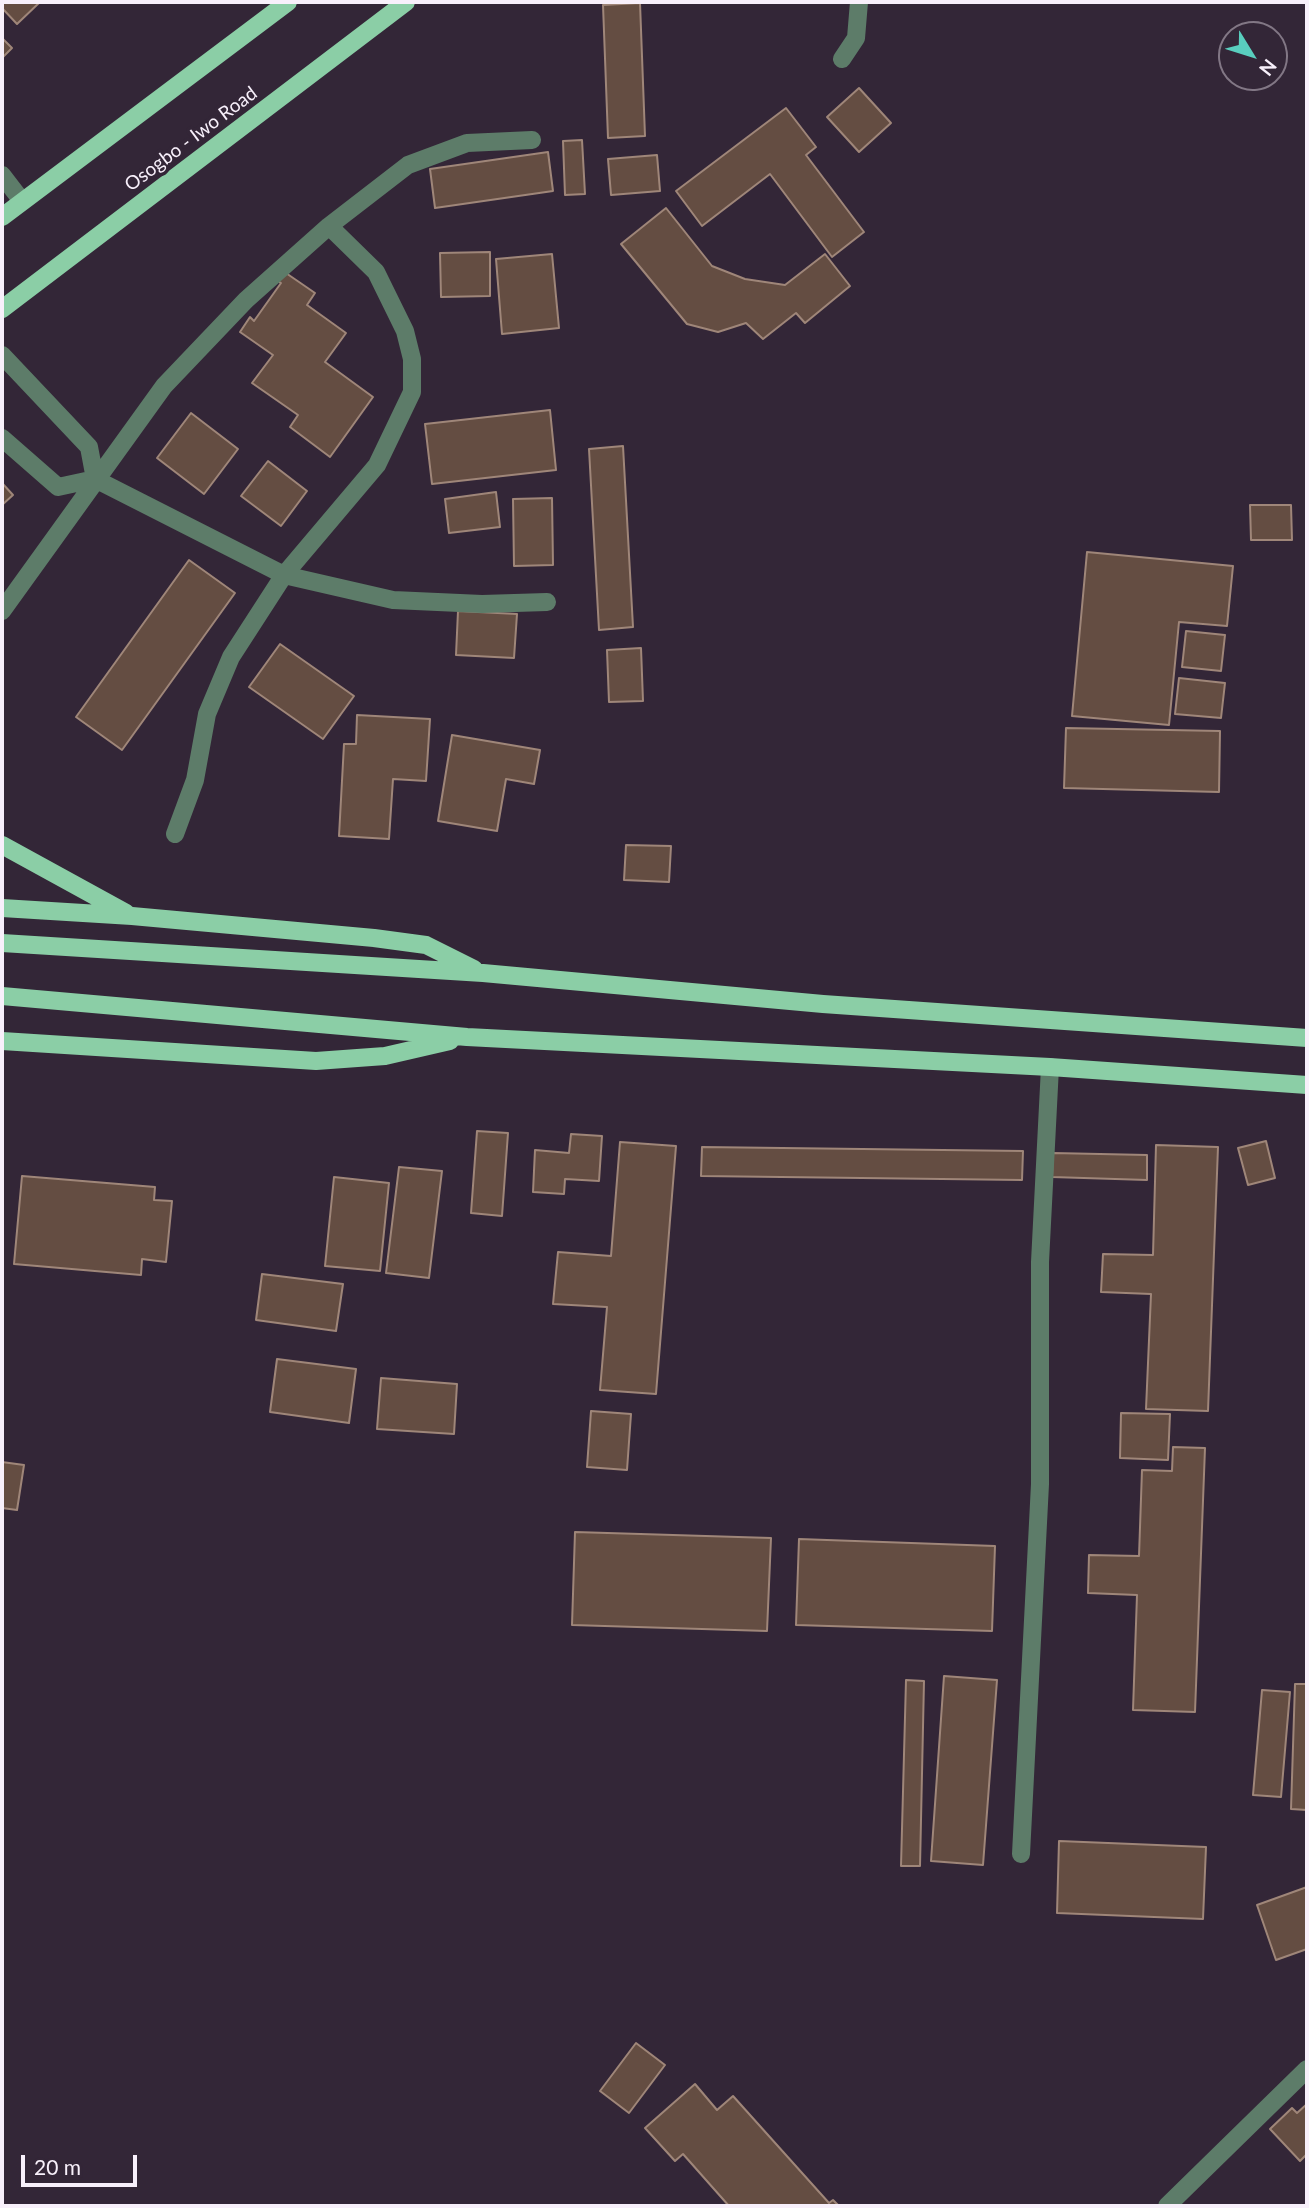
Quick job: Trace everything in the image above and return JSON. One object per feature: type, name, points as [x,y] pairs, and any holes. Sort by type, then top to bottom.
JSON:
[{"type":"main road","points":[[2,217],[288,2]]},
{"type":"main road","name":"Osogbo - Iwo Road","points":[[2,309],[406,2]]},
{"type":"main road","points":[[2,845],[132,916]]},
{"type":"main road","points":[[2,908],[132,916],[426,945],[483,973]]},
{"type":"main road","points":[[2,943],[483,973],[823,1004],[1307,1038]]},
{"type":"main road","points":[[2,996],[467,1037],[1050,1067],[1307,1085]]},
{"type":"main road","points":[[2,1041],[316,1061],[385,1056],[467,1037]]},
{"type":"street","points":[[842,59],[856,38],[859,2]]},
{"type":"street","points":[[2,611],[164,386],[246,300],[329,226],[408,165],[467,143],[532,140]]},
{"type":"street","points":[[2,175],[22,201]]},
{"type":"street","points":[[175,834],[195,780],[207,714],[231,657],[284,575],[377,465],[412,392],[412,359],[405,331],[376,272],[329,226]]},
{"type":"street","points":[[2,355],[89,447],[95,479]]},
{"type":"street","points":[[2,438],[58,487],[95,479],[284,575],[393,600],[482,604],[547,602]]},
{"type":"street","points":[[1021,1854],[1040,1484],[1040,1262],[1050,1067]]},
{"type":"street","points":[[1167,2206],[1307,2069]]},
{"type":"building","points":[[2,2],[40,2],[17,24],[2,8]]},
{"type":"building","points":[[640,3],[645,136],[608,138],[603,5]]},
{"type":"building","points":[[2,38],[12,48],[2,58]]},
{"type":"building","points":[[859,88],[891,123],[859,152],[827,117]]},
{"type":"building","points":[[786,108],[816,147],[806,155],[864,232],[832,257],[770,174],[702,226],[676,191]]},
{"type":"building","points":[[582,140],[585,194],[565,195],[563,141]]},
{"type":"building","points":[[548,152],[553,191],[435,208],[430,169]]},
{"type":"building","points":[[657,155],[660,191],[611,195],[608,159]]},
{"type":"building","points":[[666,208],[712,266],[745,279],[785,285],[825,254],[850,286],[805,323],[796,313],[763,339],[746,323],[718,332],[687,324],[621,244]]},
{"type":"building","points":[[490,252],[490,296],[441,297],[440,253]]},
{"type":"building","points":[[552,254],[559,328],[502,334],[496,259]]},
{"type":"building","points":[[283,271],[315,293],[307,305],[346,333],[325,362],[373,397],[330,457],[290,427],[298,415],[252,383],[273,355],[240,332],[250,317],[254,321],[281,283],[276,280]]},
{"type":"building","points":[[550,410],[556,470],[432,484],[425,424]]},
{"type":"building","points":[[191,413],[238,449],[204,494],[157,458]]},
{"type":"building","points":[[623,446],[633,627],[599,630],[589,449]]},
{"type":"building","points":[[268,461],[307,491],[281,526],[241,496]]},
{"type":"building","points":[[2,483],[13,495],[2,505]]},
{"type":"building","points":[[496,492],[500,527],[449,533],[445,499]]},
{"type":"building","points":[[552,498],[553,565],[514,566],[513,499]]},
{"type":"building","points":[[1250,505],[1291,505],[1292,540],[1251,540]]},
{"type":"building","points":[[1087,552],[1233,566],[1227,626],[1179,622],[1169,725],[1072,716]]},
{"type":"building","points":[[189,560],[235,593],[122,750],[76,717]]},
{"type":"building","points":[[458,611],[517,614],[514,658],[456,655]]},
{"type":"building","points":[[1186,631],[1225,635],[1221,671],[1182,667]]},
{"type":"building","points":[[280,644],[354,696],[323,739],[249,687]]},
{"type":"building","points":[[641,648],[643,701],[609,702],[607,650]]},
{"type":"building","points":[[1179,678],[1225,683],[1221,718],[1175,714]]},
{"type":"building","points":[[357,715],[430,719],[426,781],[393,779],[389,839],[339,836],[344,744],[356,744]]},
{"type":"building","points":[[1066,728],[1220,731],[1219,792],[1064,788]]},
{"type":"building","points":[[452,735],[540,750],[534,784],[506,779],[497,831],[438,821]]},
{"type":"building","points":[[626,845],[671,846],[669,882],[624,880]]},
{"type":"building","points":[[477,1131],[508,1133],[502,1216],[471,1213]]},
{"type":"building","points":[[571,1134],[602,1136],[599,1181],[565,1179],[564,1194],[533,1192],[535,1150],[569,1153]]},
{"type":"building","points":[[1266,1141],[1275,1178],[1248,1185],[1238,1148]]},
{"type":"building","points":[[620,1142],[676,1146],[656,1394],[600,1390],[607,1307],[553,1304],[558,1252],[611,1256]]},
{"type":"building","points":[[1156,1145],[1218,1147],[1208,1411],[1146,1409],[1151,1294],[1101,1292],[1103,1254],[1153,1255]]},
{"type":"building","points":[[702,1147],[1023,1151],[1022,1180],[701,1176]]},
{"type":"building","points":[[1053,1153],[1147,1155],[1147,1180],[1052,1177]]},
{"type":"building","points":[[399,1167],[442,1171],[429,1278],[386,1273]]},
{"type":"building","points":[[22,1176],[155,1187],[154,1200],[172,1201],[166,1262],[142,1259],[141,1275],[14,1264]]},
{"type":"building","points":[[334,1177],[389,1183],[380,1271],[325,1266]]},
{"type":"building","points":[[262,1274],[343,1284],[336,1331],[256,1320]]},
{"type":"building","points":[[277,1359],[356,1369],[349,1423],[270,1412]]},
{"type":"building","points":[[381,1378],[457,1384],[454,1434],[377,1429]]},
{"type":"building","points":[[591,1411],[631,1414],[627,1470],[587,1467]]},
{"type":"building","points":[[1121,1413],[1170,1414],[1168,1460],[1120,1458]]},
{"type":"building","points":[[1173,1447],[1205,1448],[1195,1712],[1133,1710],[1137,1595],[1088,1593],[1089,1555],[1139,1556],[1142,1470],[1172,1471]]},
{"type":"building","points":[[2,1462],[24,1465],[17,1510],[2,1508]]},
{"type":"building","points":[[575,1532],[771,1538],[767,1631],[572,1625]]},
{"type":"building","points":[[799,1539],[995,1546],[992,1631],[796,1625]]},
{"type":"building","points":[[944,1676],[997,1680],[983,1865],[931,1861]]},
{"type":"building","points":[[906,1680],[924,1681],[920,1866],[901,1866]]},
{"type":"building","points":[[1295,1684],[1307,1684],[1307,1810],[1291,1809]]},
{"type":"building","points":[[1262,1690],[1290,1692],[1281,1797],[1253,1795]]},
{"type":"building","points":[[1059,1841],[1206,1847],[1203,1919],[1057,1913]]},
{"type":"building","points":[[1307,1887],[1307,1949],[1276,1960],[1257,1905]]},
{"type":"building","points":[[636,2043],[665,2065],[629,2113],[600,2091]]},
{"type":"building","points":[[695,2084],[717,2110],[733,2096],[829,2203],[833,2200],[839,2206],[729,2206],[683,2154],[675,2161],[645,2128]]},
{"type":"building","points":[[1307,2104],[1307,2154],[1300,2161],[1270,2129],[1292,2108],[1297,2113]]}]
